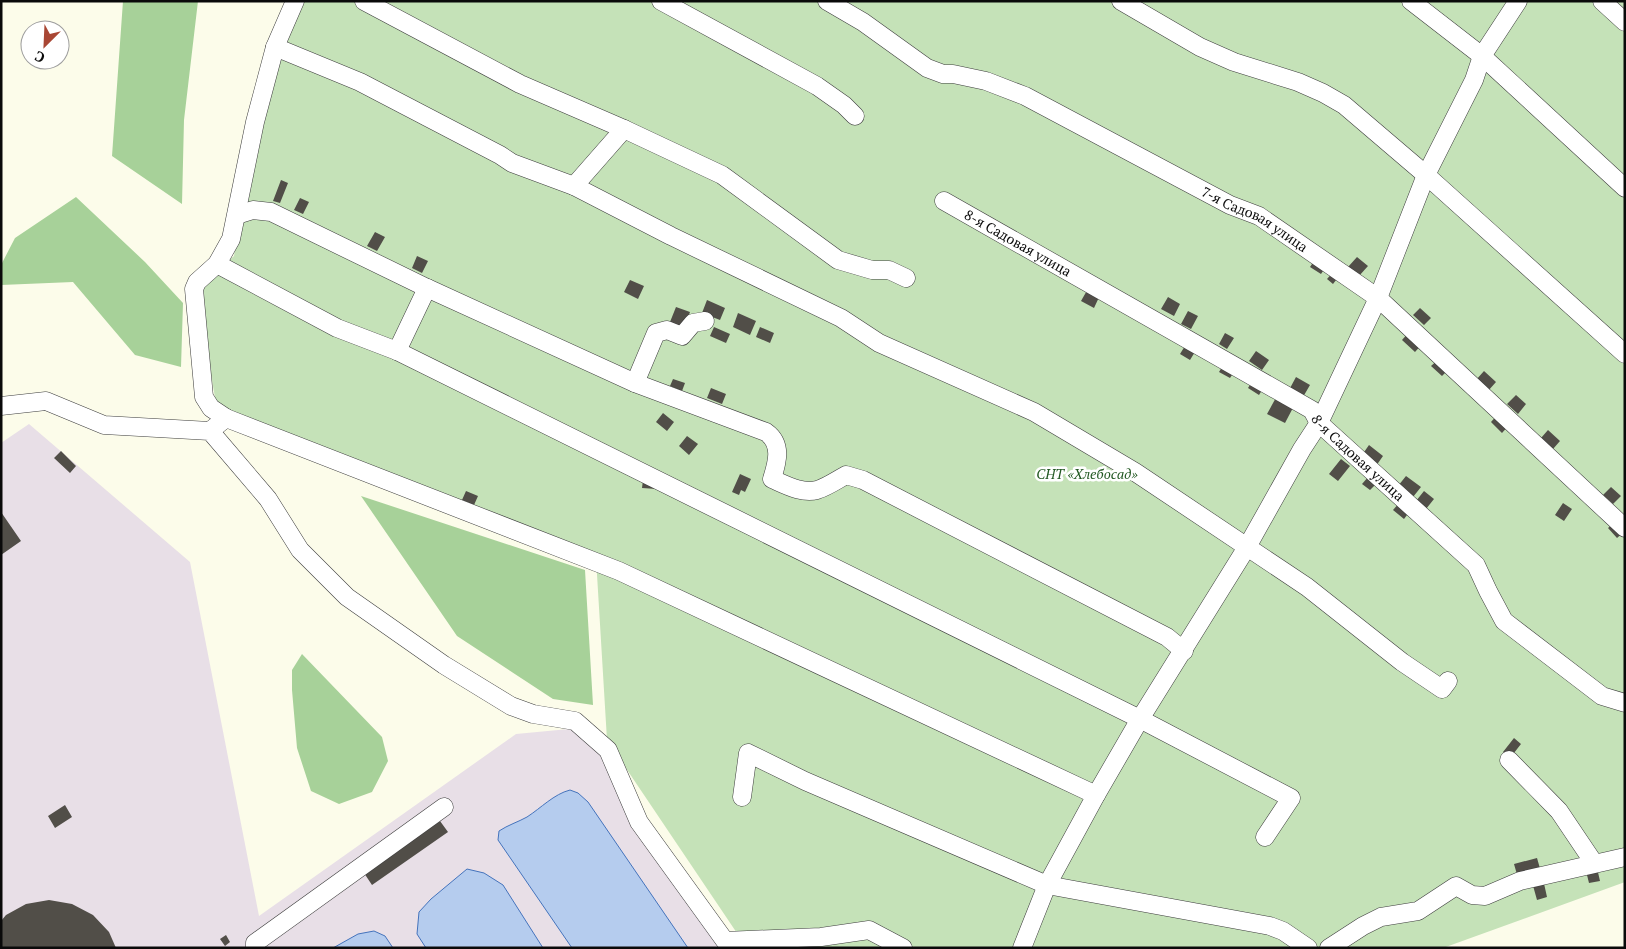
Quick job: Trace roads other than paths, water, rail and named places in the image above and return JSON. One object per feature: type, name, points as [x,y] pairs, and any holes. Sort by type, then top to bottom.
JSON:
[{"type":"lane","points":[[295,1],[275,47],[255,122],[231,239],[217,264],[197,282],[194,289],[204,397],[211,408],[226,418],[619,571],[1096,796]]},
{"type":"lane","points":[[364,1],[520,84],[624,129],[722,175],[838,260],[872,270],[889,270],[906,278]]},
{"type":"lane","points":[[661,1],[817,86],[844,105],[855,116]]},
{"type":"lane","name":"7-я Садовая улица","points":[[827,1],[863,22],[927,68],[942,74],[954,74],[986,81],[1024,96],[1230,206],[1259,216],[1378,298],[1625,528]]},
{"type":"lane","points":[[1121,1],[1200,46],[1234,62],[1298,82],[1344,105],[1426,175],[1625,354]]},
{"type":"lane","points":[[1412,1],[1482,56],[1625,188]]},
{"type":"lane","points":[[1022,948],[1047,885],[1096,796],[1140,720],[1247,547],[1302,449],[1319,424],[1378,298],[1426,175],[1474,80],[1482,56],[1518,1]]},
{"type":"lane","points":[[1602,1],[1625,22]]},
{"type":"lane","points":[[275,47],[360,82],[500,154],[512,163],[574,186],[671,236],[841,318],[879,343],[1034,412],[1135,472],[1307,587],[1402,662],[1442,689],[1448,681]]},
{"type":"lane","points":[[574,186],[624,129]]},
{"type":"lane","name":"8-я Садовая улица","points":[[944,201],[1312,410],[1319,424],[1476,565],[1504,622],[1602,696],[1625,703]]},
{"type":"lane","points":[[237,215],[254,210],[271,212],[427,288],[634,382],[769,434],[776,445],[778,458],[772,479],[792,488],[809,490],[818,490],[846,475],[863,480],[1167,637],[1184,651]]},
{"type":"lane","points":[[217,264],[337,328],[397,351],[1140,720],[1291,798],[1265,837]]},
{"type":"lane","points":[[397,351],[427,288]]},
{"type":"lane","points":[[634,382],[656,333],[666,330],[682,336],[694,323],[705,322]]},
{"type":"lane","points":[[1,406],[46,401],[104,425],[210,431],[226,418]]},
{"type":"lane","points":[[210,431],[268,499],[300,550],[347,597],[444,665],[512,706],[533,714],[575,720],[608,750],[639,822],[725,941],[821,937],[869,930],[903,948]]},
{"type":"lane","points":[[742,797],[748,752],[804,781],[1047,885],[1270,926],[1282,931],[1308,948]]},
{"type":"lane","points":[[1509,760],[1559,811],[1594,863]]},
{"type":"lane","points":[[254,948],[255,943],[444,807]]},
{"type":"lane","points":[[1329,948],[1362,926],[1381,917],[1418,911],[1456,886],[1472,895],[1485,896],[1520,881],[1625,857]]},
{"type":"water","points":[[570,790],[578,793],[588,802],[688,948],[572,948],[498,840],[499,831],[527,817],[553,798]]},
{"type":"water","points":[[467,869],[484,873],[503,885],[543,948],[426,948],[417,934],[419,912],[431,899]]},
{"type":"water","points":[[374,931],[385,936],[393,948],[333,948],[358,934]]},
{"type":"park label","name":"СНТ «Хлебосад»","points":[[1087,474]]}]
